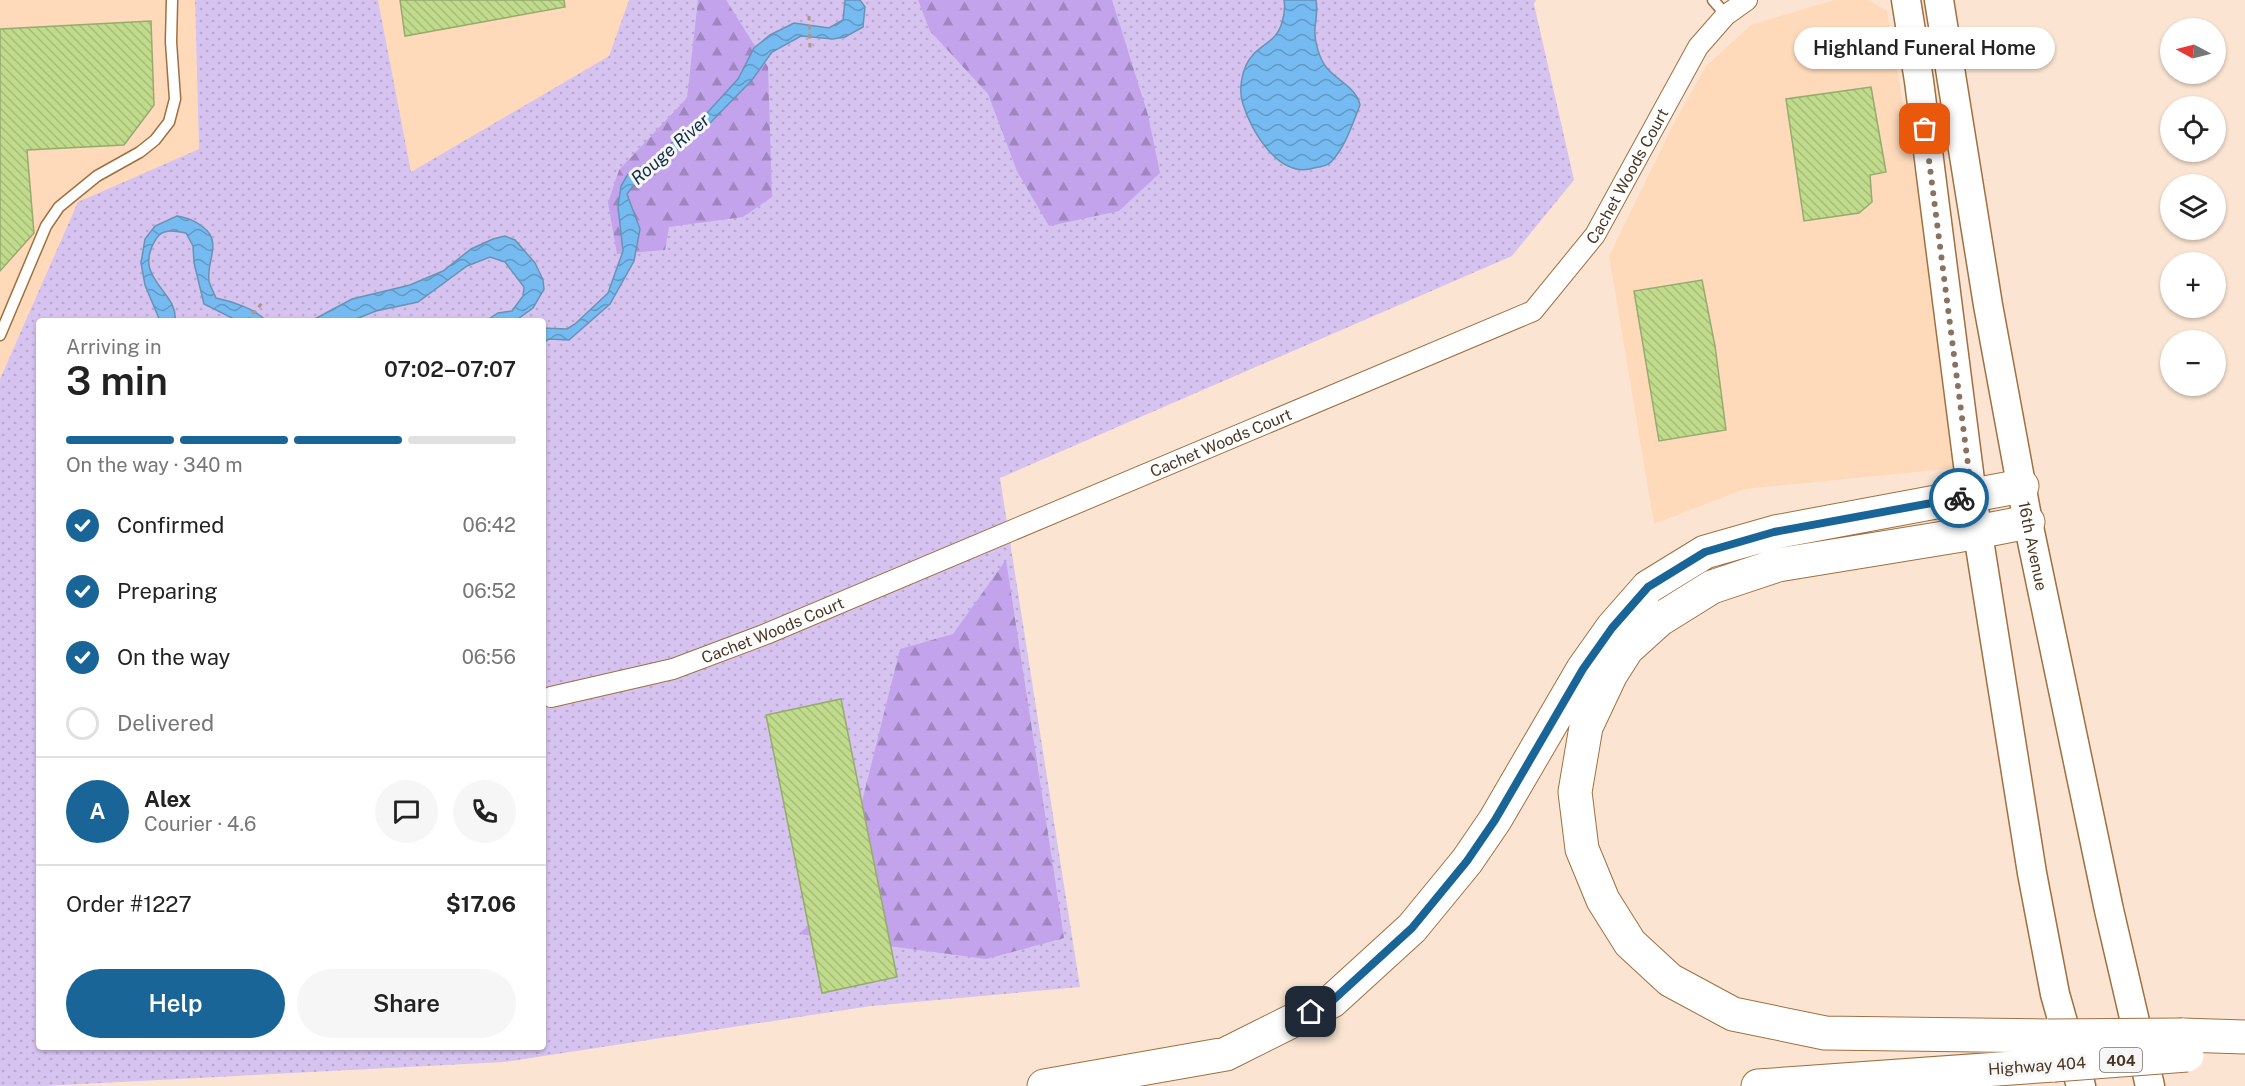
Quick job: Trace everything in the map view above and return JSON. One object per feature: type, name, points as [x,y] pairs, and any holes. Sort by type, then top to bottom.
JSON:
[{"type":"highway","points":[[1044,1086],[1226,1054],[1332,1001],[1412,928],[1467,861],[1495,820],[1583,669],[1612,628],[1648,587],[1705,552],[1774,532],[2022,486]]},
{"type":"highway","points":[[2028,522],[1778,565],[1712,587],[1659,620],[1622,657],[1611,674],[1586,727],[1575,792],[1582,849],[1603,900],[1630,943],[1670,980],[1733,1014],[1825,1033],[2051,1050],[2185,1045],[2245,1037]]},
{"type":"highway","points":[[2185,1045],[2245,1051]]},
{"type":"highway","name":"Highway 404","points":[[1758,1086],[2051,1050]]},
{"type":"main road","points":[[1906,0],[1919,81],[1972,496],[2032,873],[2055,994],[2081,1086]]},
{"type":"main road","name":"16th Avenue","points":[[1939,0],[1988,305],[2028,522],[2109,910],[2150,1086]]},
{"type":"street","name":"Cachet Woods Court","points":[[551,698],[673,669],[766,634],[1533,311],[1595,235],[1698,47],[1726,15],[1747,0]]},
{"type":"lane","points":[[0,334],[46,226],[59,207],[96,176],[140,152],[155,140],[169,122],[175,99],[172,0]]},
{"type":"lane","points":[[1713,0],[1726,15]]},
{"type":"path","points":[[809,16],[810,50]]},
{"type":"path","points":[[250,318],[262,303]]},
{"type":"shaded area","points":[[0,0],[195,0],[199,149],[78,203],[0,379]]},
{"type":"shaded area","points":[[195,0],[378,0],[411,172],[609,56],[629,0],[1536,0],[1534,4],[1574,180],[1512,256],[1000,478],[1080,987],[871,1006],[504,1062],[42,1086],[0,1086],[0,379],[78,202],[199,149]]},
{"type":"shaded area","points":[[378,0],[629,0],[609,56],[411,173]]},
{"type":"shaded area","points":[[1834,0],[1868,0],[1887,11],[1966,467],[1745,489],[1654,524],[1609,256],[1674,123],[1706,66],[1751,25]]},
{"type":"green space","points":[[698,0],[726,0],[768,67],[772,197],[743,217],[669,227],[665,250],[617,254],[608,203],[619,170],[687,98]]},
{"type":"green space","points":[[918,0],[1112,0],[1148,115],[1160,173],[1119,211],[1049,226],[1017,171],[988,94],[930,31]]},
{"type":"green space","points":[[1006,560],[1064,938],[986,959],[799,934],[831,905],[857,822],[900,649],[953,634]]},
{"type":"water","name":"Rouge River","points":[[845,0],[860,0],[865,7],[863,27],[845,37],[833,39],[801,36],[772,52],[752,80],[711,122],[633,186],[627,194],[640,229],[634,261],[610,304],[569,340],[549,339],[546,341],[546,328],[567,329],[608,293],[623,251],[618,207],[621,186],[628,174],[648,163],[707,113],[738,79],[754,48],[770,35],[794,23],[829,28],[843,20]]},
{"type":"water","points":[[1284,0],[1316,0],[1315,38],[1321,59],[1330,72],[1355,94],[1360,105],[1341,149],[1331,162],[1321,167],[1301,170],[1278,160],[1268,150],[1253,127],[1242,98],[1243,72],[1254,53],[1273,38],[1279,30],[1284,15]]},
{"type":"water","points":[[177,216],[200,225],[212,239],[209,281],[216,298],[236,303],[263,318],[232,318],[204,304],[194,263],[193,246],[186,233],[173,231],[162,233],[156,239],[150,253],[149,264],[152,275],[170,301],[174,311],[175,318],[159,318],[145,285],[141,263],[145,239],[155,226]]},
{"type":"water","points":[[505,236],[515,240],[535,263],[543,280],[544,289],[533,308],[519,318],[490,318],[498,313],[512,311],[523,296],[524,287],[505,262],[490,257],[467,266],[418,302],[376,311],[358,318],[317,318],[352,299],[410,285],[443,271],[471,249]]},
{"type":"building","points":[[400,0],[564,0],[565,7],[405,36]]},
{"type":"building","points":[[151,21],[154,105],[124,145],[27,150],[34,233],[0,271],[0,29]]},
{"type":"building","points":[[1871,87],[1886,172],[1870,175],[1872,202],[1859,213],[1804,221],[1786,99]]},
{"type":"building","points":[[1702,280],[1715,346],[1726,430],[1659,441],[1634,291]]},
{"type":"building","points":[[841,699],[897,977],[822,993],[766,715]]},
{"type":"way so far","points":[[1925,129],[1972,496],[1959,498]]},
{"type":"place","name":"Highland Funeral Home","points":[[1925,129]]},
{"type":"route","points":[[1311,1012],[1332,1001],[1412,928],[1467,861],[1495,820],[1583,669],[1612,628],[1648,587],[1705,552],[1774,532],[1959,498]]}]
